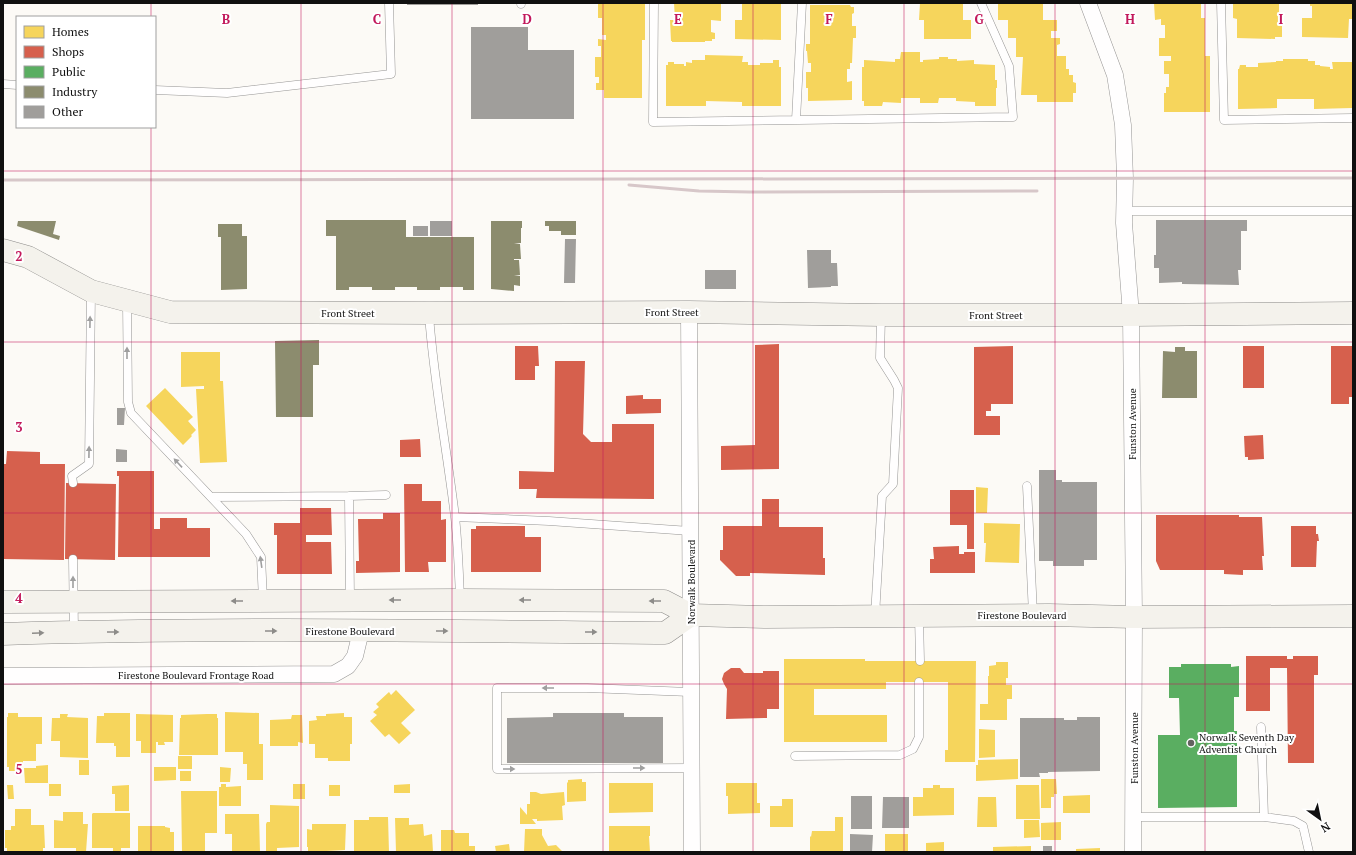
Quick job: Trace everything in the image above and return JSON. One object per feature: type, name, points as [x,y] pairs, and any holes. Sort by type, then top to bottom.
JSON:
[{"type":"street","name":"Funston Avenue","points":[[1088,3],[1115,75],[1123,125],[1125,178],[1124,211],[1131,315],[1134,617],[1133,852]]},
{"type":"street","name":"Front Street","points":[[3,250],[28,257],[91,291],[170,312],[689,312],[881,315],[1353,313]]},
{"type":"street","name":"Norwalk Boulevard","points":[[689,312],[692,852]]},
{"type":"street","name":"Firestone Boulevard","points":[[3,602],[350,600],[664,601],[691,615],[766,617],[1033,615],[1134,617],[1353,616]]},
{"type":"street","name":"Firestone Boulevard","points":[[3,634],[74,632],[360,630],[665,633],[691,615]]},
{"type":"street","name":"Firestone Boulevard Frontage Road","points":[[3,676],[334,674],[348,666],[355,656],[360,630]]},
{"type":"lane","points":[[156,90],[227,93],[390,74],[389,3]]},
{"type":"lane","points":[[654,3],[653,122],[1012,117],[1009,66],[981,3]]},
{"type":"lane","points":[[796,120],[802,3]]},
{"type":"lane","points":[[1220,3],[1224,120],[1353,118]]},
{"type":"lane","points":[[3,84],[16,85]]},
{"type":"lane","points":[[1124,211],[1353,211]]},
{"type":"lane","points":[[72,483],[72,476],[88,464],[91,291]]},
{"type":"lane","points":[[127,300],[128,402],[131,414],[246,534],[261,557],[263,601]]},
{"type":"lane","points":[[429,313],[455,517],[460,600]]},
{"type":"lane","points":[[876,616],[882,496],[893,484],[898,388],[880,358],[881,315]]},
{"type":"lane","points":[[1027,486],[1033,615]]},
{"type":"lane","points":[[210,497],[386,495]]},
{"type":"lane","points":[[349,496],[350,600]]},
{"type":"lane","points":[[455,517],[549,521],[690,531]]},
{"type":"lane","points":[[74,559],[74,632]]},
{"type":"lane","points":[[919,616],[920,661]]},
{"type":"lane","points":[[795,756],[900,755],[913,749],[918,738],[919,682]]},
{"type":"lane","points":[[690,692],[587,688],[497,688],[497,769],[692,768]]},
{"type":"lane","points":[[1261,727],[1264,817]]},
{"type":"lane","points":[[1133,816],[1264,817],[1294,821],[1303,826],[1309,852]]},
{"type":"building: Homes","points":[[598,3],[645,3],[645,40],[642,40],[642,98],[604,98],[604,90],[596,90],[596,83],[599,83],[599,77],[595,77],[595,57],[601,57],[601,46],[598,46],[598,39],[606,40],[606,35],[602,35],[602,18],[598,18]]},
{"type":"building: Homes","points":[[674,3],[721,3],[721,21],[711,20],[711,32],[715,33],[715,39],[705,42],[672,42],[670,20],[675,20]]},
{"type":"building: Homes","points":[[742,3],[781,3],[781,40],[735,39],[735,20],[742,20]]},
{"type":"building: Homes","points":[[920,3],[963,3],[963,20],[971,20],[971,39],[924,39],[924,20],[919,20]]},
{"type":"building: Homes","points":[[998,3],[1043,3],[1043,20],[1057,20],[1057,31],[1051,31],[1051,38],[1060,38],[1060,44],[1057,45],[1057,56],[1066,56],[1066,69],[1069,69],[1069,75],[1073,75],[1073,82],[1076,83],[1076,93],[1073,93],[1073,102],[1037,102],[1037,95],[1021,95],[1023,57],[1016,57],[1016,38],[1008,38],[1008,20],[998,20]]},
{"type":"building: Homes","points":[[1154,3],[1201,3],[1201,18],[1205,18],[1205,56],[1210,56],[1210,112],[1164,112],[1164,93],[1166,93],[1166,87],[1169,87],[1169,74],[1164,74],[1164,61],[1171,61],[1171,56],[1159,56],[1159,38],[1165,38],[1165,25],[1161,25],[1161,19],[1155,20]]},
{"type":"building: Homes","points":[[1233,3],[1279,3],[1279,24],[1282,24],[1282,37],[1275,37],[1275,39],[1237,38],[1237,19],[1233,18]]},
{"type":"building: Homes","points":[[1310,3],[1353,3],[1353,19],[1349,19],[1348,38],[1302,37],[1302,18],[1312,18],[1312,6],[1310,6]]},
{"type":"building: Homes","points":[[810,5],[850,5],[851,7],[854,7],[854,13],[852,14],[852,26],[856,26],[856,38],[853,38],[852,63],[850,63],[850,69],[847,69],[847,82],[852,81],[852,100],[808,101],[806,72],[811,72],[811,63],[808,63],[806,44],[810,44]]},
{"type":"building: Homes","points":[[901,52],[920,52],[920,62],[923,62],[923,60],[939,59],[939,57],[948,57],[948,59],[957,59],[957,61],[974,60],[974,64],[995,65],[995,80],[997,80],[996,106],[975,106],[975,102],[956,101],[956,98],[939,98],[938,103],[920,103],[920,98],[901,98],[901,103],[883,102],[882,106],[864,106],[864,101],[862,101],[862,67],[864,67],[864,60],[895,62],[895,59],[900,59]]},
{"type":"building: Homes","points":[[705,55],[743,56],[742,62],[748,62],[748,65],[773,63],[773,60],[779,60],[779,67],[781,67],[781,106],[742,106],[742,102],[706,101],[706,106],[666,106],[666,65],[668,65],[668,62],[674,62],[674,64],[684,64],[684,66],[686,66],[686,62],[692,63],[692,60],[705,60]]},
{"type":"building: Homes","points":[[1283,59],[1308,59],[1308,61],[1315,61],[1315,65],[1330,67],[1330,69],[1333,69],[1332,62],[1353,62],[1352,108],[1314,109],[1314,99],[1277,99],[1277,108],[1238,109],[1238,69],[1240,65],[1246,65],[1246,67],[1258,67],[1258,63],[1283,61]]},
{"type":"building: Homes","points":[[181,352],[220,352],[220,381],[223,381],[227,462],[200,463],[196,389],[204,389],[204,386],[181,387]]},
{"type":"building: Homes","points":[[165,388],[193,417],[188,421],[196,430],[183,445],[146,406]]},
{"type":"building: Homes","points":[[976,487],[988,488],[987,513],[976,513]]},
{"type":"building: Homes","points":[[984,523],[1020,524],[1019,563],[985,562],[986,543],[984,543]]},
{"type":"building: Homes","points":[[784,659],[976,661],[975,762],[945,762],[945,750],[948,750],[948,682],[886,682],[886,689],[814,689],[814,715],[887,715],[887,742],[784,742]]},
{"type":"building: Homes","points":[[996,662],[1008,662],[1008,678],[1006,678],[1006,685],[1012,685],[1012,699],[1007,699],[1007,720],[980,720],[980,704],[988,704],[989,666],[996,665]]},
{"type":"building: Homes","points":[[396,690],[415,710],[401,723],[411,733],[399,744],[389,734],[385,737],[370,721],[377,715],[373,712],[379,707],[376,704],[389,692],[391,695]]},
{"type":"building: Homes","points":[[225,712],[259,713],[259,744],[263,744],[263,780],[247,780],[247,764],[243,764],[243,752],[225,752]]},
{"type":"building: Homes","points":[[8,713],[18,713],[18,717],[42,717],[42,744],[36,744],[36,761],[23,761],[22,771],[9,771],[9,767],[7,767]]},
{"type":"building: Homes","points":[[104,713],[130,713],[130,757],[116,757],[116,746],[114,746],[114,743],[96,743],[97,716],[104,716]]},
{"type":"building: Homes","points":[[344,713],[344,717],[352,717],[352,744],[350,744],[350,761],[328,761],[328,758],[315,758],[315,744],[309,744],[309,721],[317,720],[316,716]]},
{"type":"building: Homes","points":[[60,714],[68,714],[67,717],[88,718],[88,758],[60,757],[60,741],[51,741],[52,718],[60,718]]},
{"type":"building: Homes","points":[[136,714],[173,715],[173,742],[164,742],[165,745],[158,745],[158,742],[156,742],[156,753],[141,753],[141,741],[136,741]]},
{"type":"building: Homes","points":[[217,714],[218,755],[179,755],[181,715]]},
{"type":"building: Homes","points":[[292,715],[302,715],[303,743],[298,742],[298,746],[270,746],[270,720],[291,719]]},
{"type":"building: Homes","points":[[979,729],[995,730],[995,757],[979,758]]},
{"type":"building: Homes","points":[[178,756],[192,756],[192,769],[178,769]]},
{"type":"building: Homes","points":[[1018,759],[1018,779],[976,781],[976,765],[978,765],[978,760]]},
{"type":"building: Homes","points":[[79,760],[89,760],[89,775],[79,775]]},
{"type":"building: Homes","points":[[48,765],[48,783],[25,783],[24,768],[36,768],[36,766]]},
{"type":"building: Homes","points":[[154,767],[176,767],[176,780],[154,781]]},
{"type":"building: Homes","points":[[220,767],[231,768],[230,782],[220,782]]},
{"type":"building: Homes","points":[[180,771],[191,771],[191,781],[180,781]]},
{"type":"building: Homes","points":[[582,779],[582,782],[586,782],[586,801],[567,802],[568,780]]},
{"type":"building: Homes","points":[[1041,779],[1056,779],[1057,794],[1054,794],[1054,797],[1051,797],[1051,808],[1041,808]]},
{"type":"building: Homes","points":[[609,783],[653,783],[653,812],[609,813]]},
{"type":"building: Homes","points":[[726,783],[757,783],[757,803],[760,803],[760,813],[728,814]]},
{"type":"building: Homes","points":[[49,784],[61,784],[61,796],[49,796]]},
{"type":"building: Homes","points":[[221,784],[226,784],[226,787],[241,786],[241,806],[219,806],[219,787],[221,787]]},
{"type":"building: Homes","points":[[293,784],[305,784],[305,799],[293,799]]},
{"type":"building: Homes","points":[[410,784],[410,793],[394,793],[394,785]]},
{"type":"building: Homes","points":[[7,785],[13,785],[14,799],[8,799]]},
{"type":"building: Homes","points":[[129,785],[129,811],[115,811],[115,794],[112,794],[112,786]]},
{"type":"building: Homes","points":[[329,785],[340,785],[340,796],[329,796]]},
{"type":"building: Homes","points":[[933,785],[940,785],[940,788],[954,788],[954,815],[913,816],[913,797],[923,797],[923,788],[933,788]]},
{"type":"building: Homes","points":[[1016,785],[1039,785],[1040,819],[1016,819]]},
{"type":"building: Homes","points":[[181,791],[217,791],[217,833],[205,833],[205,852],[182,852]]},
{"type":"building: Homes","points":[[530,792],[541,794],[564,792],[565,805],[562,806],[563,820],[537,821],[537,819],[532,819],[536,824],[520,824],[520,807],[527,815],[527,804],[530,804]]},
{"type":"building: Homes","points":[[1090,795],[1090,813],[1063,813],[1063,796]]},
{"type":"building: Homes","points":[[978,797],[996,797],[997,827],[977,827]]},
{"type":"building: Homes","points":[[782,799],[793,799],[793,827],[770,827],[770,806],[782,806]]},
{"type":"building: Homes","points":[[270,805],[299,806],[299,847],[277,848],[277,852],[266,852],[266,824],[267,822],[270,822]]},
{"type":"building: Homes","points":[[15,809],[31,809],[31,825],[44,825],[45,848],[43,848],[43,851],[7,852],[7,848],[5,848],[5,830],[11,830],[11,826],[15,826]]},
{"type":"building: Homes","points":[[63,812],[83,812],[83,824],[88,824],[86,852],[76,852],[76,848],[54,848],[54,820],[63,821]]},
{"type":"building: Homes","points":[[93,813],[130,813],[130,848],[121,848],[121,852],[113,852],[113,848],[92,848]]},
{"type":"building: Homes","points":[[225,814],[259,814],[260,852],[232,852],[232,834],[225,834]]},
{"type":"building: Homes","points":[[369,817],[388,817],[389,852],[354,852],[354,820],[369,820]]},
{"type":"building: Homes","points":[[835,817],[843,817],[843,852],[810,852],[810,836],[811,837],[812,831],[835,831]]},
{"type":"building: Homes","points":[[395,818],[409,818],[409,825],[423,824],[424,836],[432,834],[433,852],[396,852]]},
{"type":"building: Homes","points":[[1024,820],[1039,820],[1040,837],[1024,838]]},
{"type":"building: Homes","points":[[1061,822],[1061,840],[1041,840],[1041,823]]},
{"type":"building: Homes","points":[[312,824],[346,824],[345,850],[308,852],[307,829],[312,830]]},
{"type":"building: Homes","points":[[138,826],[165,826],[170,828],[170,832],[174,832],[174,852],[138,852]]},
{"type":"building: Homes","points":[[609,826],[650,826],[650,852],[609,852]]},
{"type":"building: Homes","points":[[525,829],[542,829],[542,835],[548,846],[556,845],[563,852],[524,852]]},
{"type":"building: Homes","points":[[441,830],[454,830],[455,833],[469,833],[469,846],[475,846],[475,852],[441,852]]},
{"type":"building: Homes","points":[[885,834],[908,834],[908,852],[885,852]]},
{"type":"building: Homes","points":[[944,842],[944,852],[926,852],[926,843]]},
{"type":"building: Homes","points":[[509,844],[510,852],[496,852],[495,846]]},
{"type":"building: Homes","points":[[1031,846],[1031,852],[993,852],[993,847]]},
{"type":"building: Homes","points":[[1100,848],[1100,852],[1076,852],[1076,849]]},
{"type":"building: Shops","points":[[779,344],[779,469],[721,470],[721,446],[755,445],[755,345]]},
{"type":"building: Shops","points":[[515,346],[538,346],[539,366],[535,366],[535,380],[515,380]]},
{"type":"building: Shops","points":[[1013,346],[1013,404],[991,404],[991,411],[986,411],[986,416],[1000,416],[1000,435],[974,435],[974,347]]},
{"type":"building: Shops","points":[[1243,346],[1264,346],[1264,388],[1243,388]]},
{"type":"building: Shops","points":[[1331,346],[1353,346],[1353,397],[1349,397],[1349,404],[1331,404]]},
{"type":"building: Shops","points":[[555,361],[585,361],[583,434],[591,442],[612,442],[612,424],[654,424],[654,499],[536,498],[537,489],[519,489],[519,471],[554,472]]},
{"type":"building: Shops","points":[[643,395],[643,399],[661,399],[661,413],[626,414],[626,396]]},
{"type":"building: Shops","points":[[1263,435],[1264,459],[1248,460],[1248,457],[1245,457],[1244,436]]},
{"type":"building: Shops","points":[[420,439],[421,457],[400,457],[400,440]]},
{"type":"building: Shops","points":[[7,451],[40,452],[40,464],[65,464],[64,560],[3,559],[3,464],[6,464]]},
{"type":"building: Shops","points":[[117,471],[154,471],[154,529],[160,529],[160,518],[187,518],[187,528],[210,528],[210,557],[118,557],[119,476],[117,476]]},
{"type":"building: Shops","points":[[66,483],[116,484],[115,560],[65,559]]},
{"type":"building: Shops","points":[[404,484],[422,484],[422,501],[441,501],[441,520],[446,519],[446,562],[428,562],[429,572],[405,572]]},
{"type":"building: Shops","points":[[950,490],[974,490],[974,549],[967,549],[967,525],[950,525]]},
{"type":"building: Shops","points":[[762,499],[779,499],[779,527],[823,527],[823,558],[825,558],[825,575],[750,573],[750,576],[736,576],[720,560],[720,550],[723,550],[723,526],[762,526]]},
{"type":"building: Shops","points":[[300,508],[331,508],[332,535],[306,535],[306,542],[331,542],[332,574],[277,574],[277,535],[274,535],[274,523],[300,523]]},
{"type":"building: Shops","points":[[383,513],[400,513],[400,572],[356,573],[356,561],[359,561],[358,519],[383,519]]},
{"type":"building: Shops","points":[[1156,515],[1239,515],[1239,517],[1262,517],[1264,556],[1262,556],[1263,570],[1243,570],[1243,575],[1224,574],[1224,570],[1160,570],[1156,561]]},
{"type":"building: Shops","points":[[476,526],[525,526],[525,537],[541,537],[541,572],[471,572],[471,529],[476,529]]},
{"type":"building: Shops","points":[[1291,526],[1316,526],[1316,534],[1318,534],[1319,541],[1317,541],[1316,567],[1291,567]]},
{"type":"building: Shops","points":[[959,546],[959,554],[964,554],[964,552],[975,552],[975,573],[930,573],[930,559],[934,559],[933,547]]},
{"type":"building: Shops","points":[[1246,656],[1287,656],[1287,659],[1293,659],[1293,656],[1318,656],[1318,675],[1314,675],[1314,763],[1288,763],[1287,668],[1270,668],[1270,711],[1246,711]]},
{"type":"building: Shops","points":[[731,668],[740,668],[744,673],[779,671],[779,709],[767,709],[767,718],[726,719],[727,689],[722,679],[724,673]]},
{"type":"building: Public","points":[[1181,664],[1231,664],[1231,667],[1239,666],[1239,697],[1234,697],[1234,731],[1237,731],[1237,807],[1158,808],[1158,735],[1180,735],[1179,698],[1169,698],[1169,667],[1181,667]]},
{"type":"building: Industry","points":[[326,220],[406,220],[406,237],[474,237],[474,290],[463,290],[463,287],[440,287],[440,290],[417,290],[417,287],[395,287],[395,290],[372,290],[372,287],[349,287],[349,290],[336,290],[336,236],[326,236]]},
{"type":"building: Industry","points":[[18,221],[56,221],[53,234],[60,236],[59,240],[17,226]]},
{"type":"building: Industry","points":[[491,221],[522,221],[521,243],[514,243],[520,244],[521,259],[514,259],[519,260],[520,275],[514,275],[520,276],[520,286],[514,285],[514,291],[491,289]]},
{"type":"building: Industry","points":[[545,221],[576,221],[576,235],[561,235],[561,231],[549,231],[549,226],[545,226]]},
{"type":"building: Industry","points":[[218,224],[242,224],[242,236],[247,236],[247,289],[221,290],[221,237],[218,237]]},
{"type":"building: Industry","points":[[319,340],[319,365],[313,365],[313,417],[276,417],[275,341]]},
{"type":"building: Industry","points":[[1175,347],[1185,347],[1185,351],[1197,351],[1197,398],[1162,398],[1163,351],[1175,352]]},
{"type":"building: Other","points":[[407,3],[478,3],[478,5],[407,5]]},
{"type":"building: Other","points":[[471,27],[528,27],[528,50],[574,50],[574,119],[471,119]]},
{"type":"building: Other","points":[[1156,220],[1247,220],[1247,231],[1241,231],[1241,270],[1238,270],[1239,285],[1182,284],[1182,282],[1159,283],[1159,268],[1154,268],[1154,255],[1156,255]]},
{"type":"building: Other","points":[[430,221],[452,221],[452,236],[430,236]]},
{"type":"building: Other","points":[[413,226],[428,226],[428,236],[413,236]]},
{"type":"building: Other","points":[[565,239],[576,239],[575,283],[564,283]]},
{"type":"building: Other","points":[[807,250],[831,250],[831,263],[837,263],[838,286],[808,288]]},
{"type":"building: Other","points":[[705,270],[736,270],[736,289],[705,289]]},
{"type":"building: Other","points":[[117,408],[125,408],[124,425],[117,425]]},
{"type":"building: Other","points":[[116,449],[127,450],[127,462],[116,462]]},
{"type":"building: Other","points":[[1039,470],[1056,470],[1056,480],[1062,480],[1062,482],[1097,482],[1097,560],[1084,560],[1084,566],[1053,566],[1053,561],[1039,561]]},
{"type":"building: Other","points":[[553,713],[624,713],[624,717],[663,717],[663,763],[507,763],[507,718],[553,717]]},
{"type":"building: Other","points":[[1077,717],[1100,717],[1100,771],[1048,772],[1039,773],[1040,777],[1020,777],[1020,718],[1064,718],[1064,720],[1077,720]]},
{"type":"building: Other","points":[[851,796],[872,796],[872,829],[851,829]]},
{"type":"building: Other","points":[[883,797],[909,797],[909,828],[882,828]]},
{"type":"building: Other","points":[[850,834],[873,835],[872,852],[850,852]]},
{"type":"building: Other","points":[[1043,846],[1052,846],[1052,852],[1043,852]]},
{"type":"railway","points":[[3,180],[1353,178]]},
{"type":"railway","points":[[629,185],[699,191],[750,192],[1037,191]]},
{"type":"place","name":"Norwalk Seventh Day Adventist Church","points":[[1191,743]]}]
